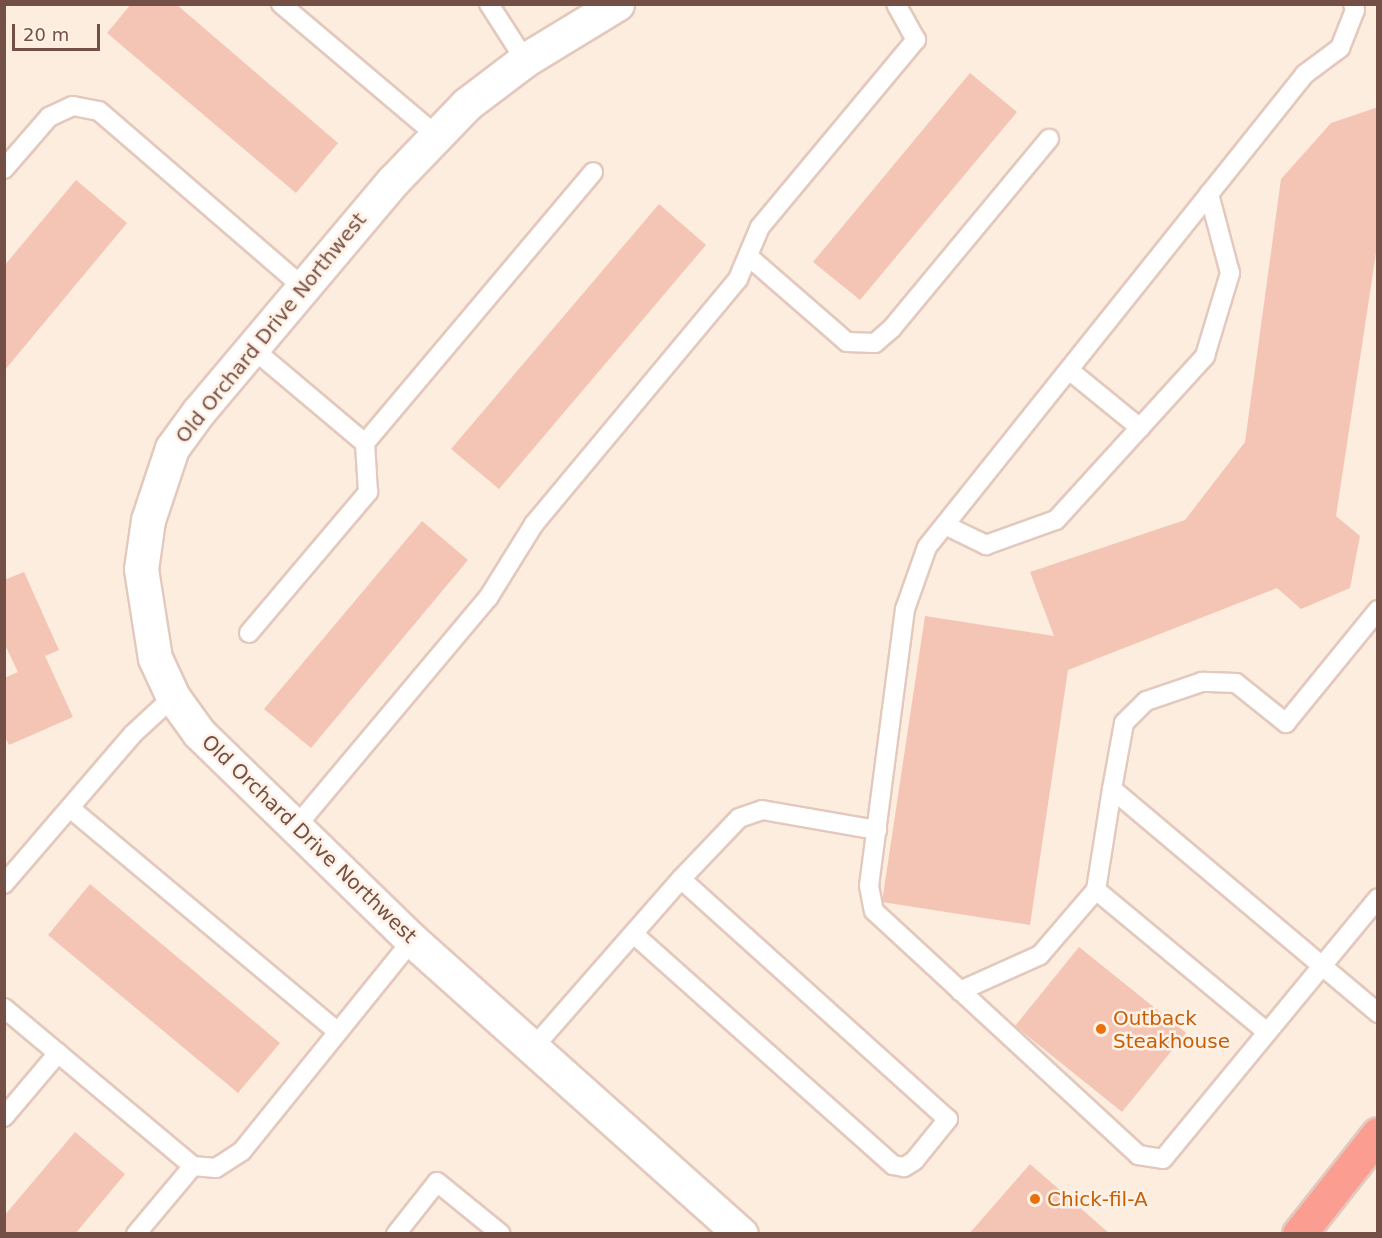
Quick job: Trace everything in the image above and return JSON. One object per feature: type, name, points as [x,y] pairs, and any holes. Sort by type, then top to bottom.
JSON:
[{"type":"highway","points":[[1299,1233],[1377,1134]]},
{"type":"street","name":"Old Orchard Drive Northwest","points":[[617,4],[525,60],[467,104],[436,135],[303,287],[172,448],[148,520],[141,568],[146,614],[155,658],[173,697],[198,733],[294,829],[412,940],[741,1233]]},
{"type":"lane","points":[[281,4],[436,135]]},
{"type":"lane","points":[[489,4],[525,60]]},
{"type":"lane","points":[[294,829],[488,598],[534,524],[738,279],[760,227],[916,40],[896,4]]},
{"type":"lane","points":[[1353,4],[1340,48],[1305,74],[927,547],[905,609],[869,886],[874,911],[1138,1155],[1162,1160],[1377,898]]},
{"type":"lane","points":[[4,169],[49,117],[73,106],[99,111],[303,287]]},
{"type":"lane","points":[[748,256],[848,342],[875,343],[892,328],[1049,139]]},
{"type":"lane","points":[[249,633],[368,492],[365,443],[593,172]]},
{"type":"lane","points":[[945,525],[986,545],[1056,520],[1204,356],[1230,273],[1209,194]]},
{"type":"lane","points":[[252,348],[365,443]]},
{"type":"lane","points":[[1069,370],[1140,428]]},
{"type":"lane","points":[[960,991],[1040,956],[1096,890],[1124,723],[1146,700],[1202,682],[1236,683],[1286,723],[1377,610]]},
{"type":"lane","points":[[4,884],[133,734],[173,697]]},
{"type":"lane","points":[[1112,789],[1377,1012]]},
{"type":"lane","points":[[70,808],[338,1032]]},
{"type":"lane","points":[[533,1048],[715,839],[739,818],[762,810],[877,830]]},
{"type":"lane","points":[[634,934],[893,1165],[904,1167],[914,1161],[948,1119],[681,879]]},
{"type":"lane","points":[[1096,890],[1267,1032]]},
{"type":"lane","points":[[4,1008],[193,1166],[216,1168],[242,1151],[412,940]]},
{"type":"lane","points":[[4,1117],[58,1053]]},
{"type":"lane","points":[[135,1233],[193,1166]]},
{"type":"lane","points":[[396,1233],[437,1182],[501,1233]]},
{"type":"building","points":[[131,4],[176,4],[338,143],[296,193],[107,33]]},
{"type":"building","points":[[970,73],[1017,112],[860,300],[813,262]]},
{"type":"building","points":[[1378,107],[1378,240],[1336,516],[1360,536],[1350,588],[1301,609],[1277,588],[1068,670],[1030,925],[882,902],[925,616],[1054,636],[1030,572],[1185,520],[1245,442],[1281,179],[1331,123]]},
{"type":"building","points":[[76,180],[127,223],[4,371],[4,266]]},
{"type":"building","points":[[659,204],[706,245],[499,489],[451,449]]},
{"type":"building","points":[[422,521],[468,560],[311,748],[264,709]]},
{"type":"building","points":[[24,572],[59,650],[45,656],[73,717],[9,745],[4,735],[4,678],[18,672],[4,643],[4,580]]},
{"type":"building","points":[[90,884],[280,1043],[238,1093],[48,935]]},
{"type":"building","name":"Outback Steakhouse","points":[[1079,947],[1186,1033],[1122,1112],[1015,1026]]},
{"type":"building","points":[[75,1132],[125,1174],[75,1234],[4,1234],[4,1216]]},
{"type":"building","name":"Chick-fil-A","points":[[1030,1164],[1110,1234],[969,1234]]},
{"type":"place","name":"Outback Steakhouse","points":[[1101,1029]]},
{"type":"place","name":"Chick-fil-A","points":[[1035,1199]]}]
